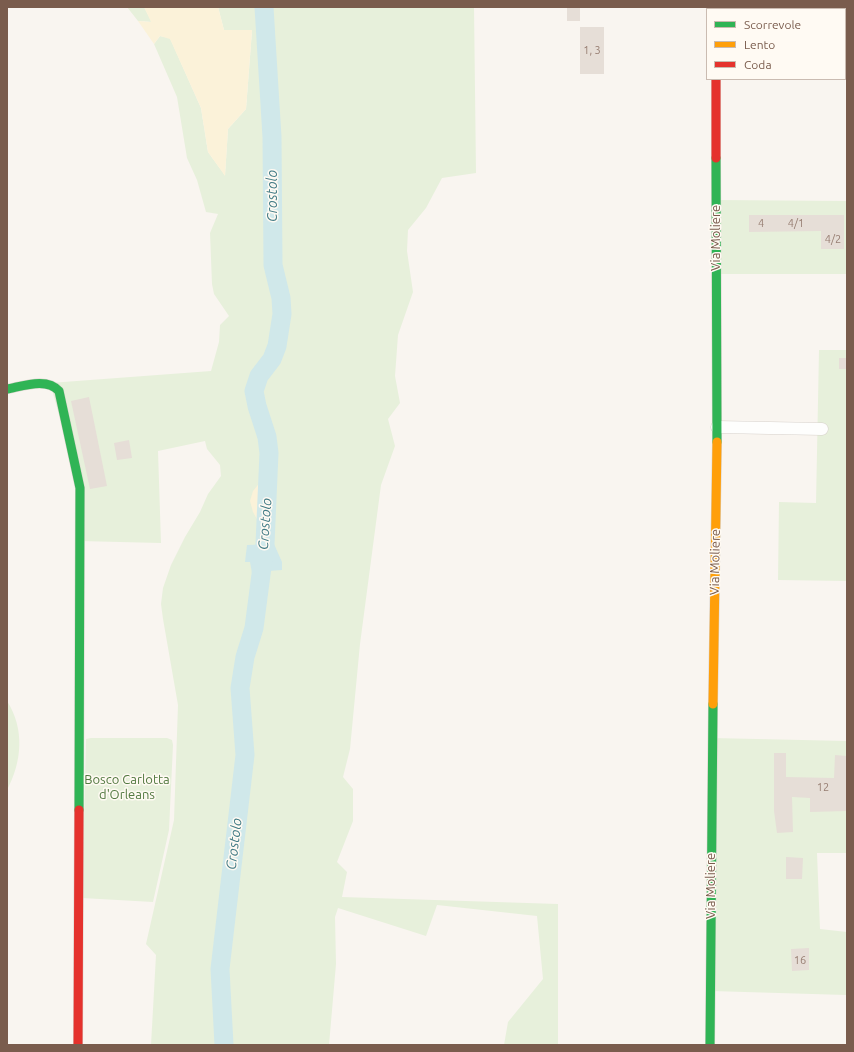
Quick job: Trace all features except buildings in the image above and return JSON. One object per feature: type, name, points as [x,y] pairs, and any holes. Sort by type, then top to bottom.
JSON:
[{"type":"street","name":"Via Moliere","points":[[710,1045],[711,795],[716,427],[716,80]]},
{"type":"street","points":[[7,389],[44,383],[50,383],[56,387],[59,392],[80,488],[78,1045]]},
{"type":"street","points":[[716,427],[822,429]]},
{"type":"green space","points":[[127,7],[144,7],[152,22],[138,21]]},
{"type":"green space","points":[[218,7],[474,7],[476,173],[442,178],[426,208],[408,230],[407,251],[413,292],[398,335],[395,376],[400,403],[388,419],[395,446],[381,485],[360,644],[350,749],[343,777],[353,789],[353,821],[337,862],[347,872],[342,897],[558,904],[558,1045],[504,1045],[508,1022],[543,979],[537,916],[437,905],[426,936],[338,908],[335,917],[336,964],[329,1045],[151,1045],[156,955],[146,944],[174,820],[178,705],[161,604],[163,588],[171,565],[200,512],[208,494],[221,476],[220,465],[207,449],[205,441],[158,451],[161,543],[79,541],[80,488],[50,383],[211,371],[219,342],[220,325],[229,316],[214,294],[212,284],[210,233],[218,214],[206,212],[197,180],[187,158],[177,97],[154,44],[160,36],[170,38],[201,108],[208,152],[225,175],[228,129],[246,109],[252,30],[224,30]]},
{"type":"green space","points":[[716,200],[847,201],[847,274],[716,274]]},
{"type":"green space","points":[[819,350],[847,350],[847,358],[839,358],[839,368],[847,369],[847,581],[778,580],[779,502],[816,503]]},
{"type":"green space","points":[[7,701],[17,723],[19,746],[16,768],[7,790]]},
{"type":"green space","name":"Bosco Carlotta d'Orleans","points":[[167,738],[172,740],[169,830],[153,902],[82,898],[86,739]]},
{"type":"green space","points":[[712,738],[847,741],[847,853],[817,853],[820,929],[847,932],[846,995],[711,991]]},
{"type":"sand","points":[[144,7],[218,7],[224,30],[252,30],[246,109],[228,129],[225,176],[208,152],[201,108],[170,39],[160,36],[154,44],[138,21],[151,22]]},
{"type":"sand","points":[[265,476],[275,478],[272,526],[274,544],[262,545],[258,521],[253,512],[250,501],[253,491]]},
{"type":"water","points":[[274,544],[282,562],[282,570],[268,571],[260,581],[252,573],[250,562],[245,562],[247,545]]},
{"type":"waterway","name":"Crostolo","points":[[224,1045],[220,969],[245,755],[240,688],[245,657],[254,628],[265,544],[269,453],[267,437],[254,391],[259,376],[272,359],[277,346],[282,314],[281,298],[273,265],[272,137],[264,7]]},
{"type":"traffic: fast","points":[[716,158],[717,442]]},
{"type":"traffic: fast","points":[[7,389],[41,383],[48,384],[59,391],[80,488],[79,810]]},
{"type":"traffic: fast","points":[[710,1045],[713,704]]},
{"type":"traffic: slow","points":[[713,704],[717,442]]},
{"type":"traffic: jam","points":[[716,80],[716,158]]},
{"type":"traffic: jam","points":[[78,1045],[79,810]]}]
